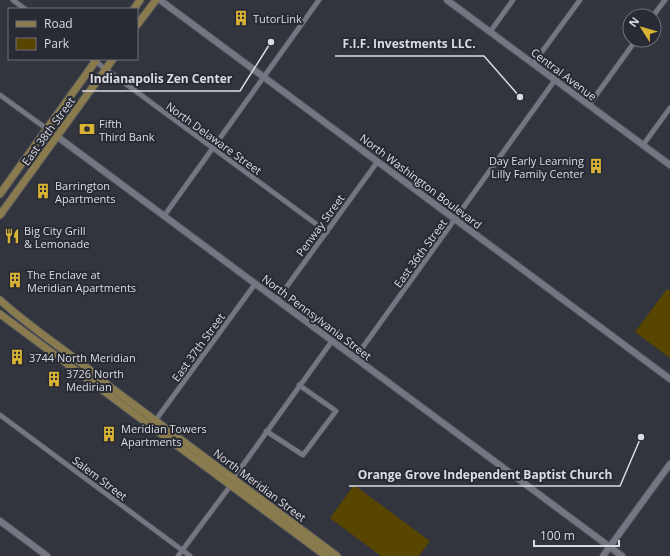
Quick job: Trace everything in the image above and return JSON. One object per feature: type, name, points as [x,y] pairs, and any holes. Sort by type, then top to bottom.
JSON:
[{"type":"main road","points":[[138,25],[156,0]]},
{"type":"main road","name":"East 38th Street","points":[[0,194],[95,60]]},
{"type":"main road","name":"East 38th Street","points":[[0,215],[112,60]]},
{"type":"main road","name":"North Meridian Street","points":[[0,300],[17,316],[155,421],[326,556]]},
{"type":"main road","name":"North Meridian Street","points":[[0,314],[337,556]]},
{"type":"street","points":[[13,0],[24,8]]},
{"type":"street","name":"North Washington Boulevard","points":[[160,0],[670,379]]},
{"type":"street","points":[[164,216],[318,2],[312,0]]},
{"type":"street","name":"Central Avenue","points":[[446,0],[670,165]]},
{"type":"street","points":[[490,32],[512,0]]},
{"type":"street","points":[[533,64],[580,0]]},
{"type":"street","points":[[589,105],[630,48]]},
{"type":"street","name":"North Delaware Street","points":[[95,60],[327,232]]},
{"type":"street","name":"East 36th Street","points":[[355,358],[556,80]]},
{"type":"street","name":"North Pennsylvania Street","points":[[0,94],[622,556]]},
{"type":"street","points":[[643,145],[670,108]]},
{"type":"street","name":"Penway Street","points":[[277,300],[378,161]]},
{"type":"street","name":"East 37th Street","points":[[155,421],[255,284]]},
{"type":"street","points":[[178,556],[232,482],[266,431],[332,341]]},
{"type":"street","points":[[266,431],[303,455],[319,435],[336,411],[300,385]]},
{"type":"street","name":"Salem Street","points":[[0,415],[190,556]]},
{"type":"street","points":[[603,556],[670,464]]},
{"type":"street","points":[[0,521],[47,556]]},
{"type":"green space","points":[[667,289],[670,291],[670,358],[635,332]]},
{"type":"green space","points":[[354,485],[430,541],[419,556],[381,556],[330,518]]},
{"type":"place","name":"TutorLink","points":[[241,18]]},
{"type":"place","name":"Indianapolis Zen Center","points":[[271,42]]},
{"type":"place","name":"F.I.F. Investments LLC.","points":[[520,97]]},
{"type":"place","name":"Fifth Third Bank","points":[[87,129]]},
{"type":"place","name":"Day Early Learning Lilly Family Center","points":[[596,166]]},
{"type":"place","name":"Barrington Apartments","points":[[43,191]]},
{"type":"place","name":"Big City Grill & Lemonade","points":[[12,236]]},
{"type":"place","name":"The Enclave at Meridian Apartments","points":[[15,280]]},
{"type":"place","name":"3744 North Meridian","points":[[17,357]]},
{"type":"place","name":"3726 North Medirian","points":[[54,379]]},
{"type":"place","name":"Meridian Towers Apartments","points":[[109,434]]},
{"type":"place","name":"Orange Grove Independent Baptist Church","points":[[641,437]]}]
